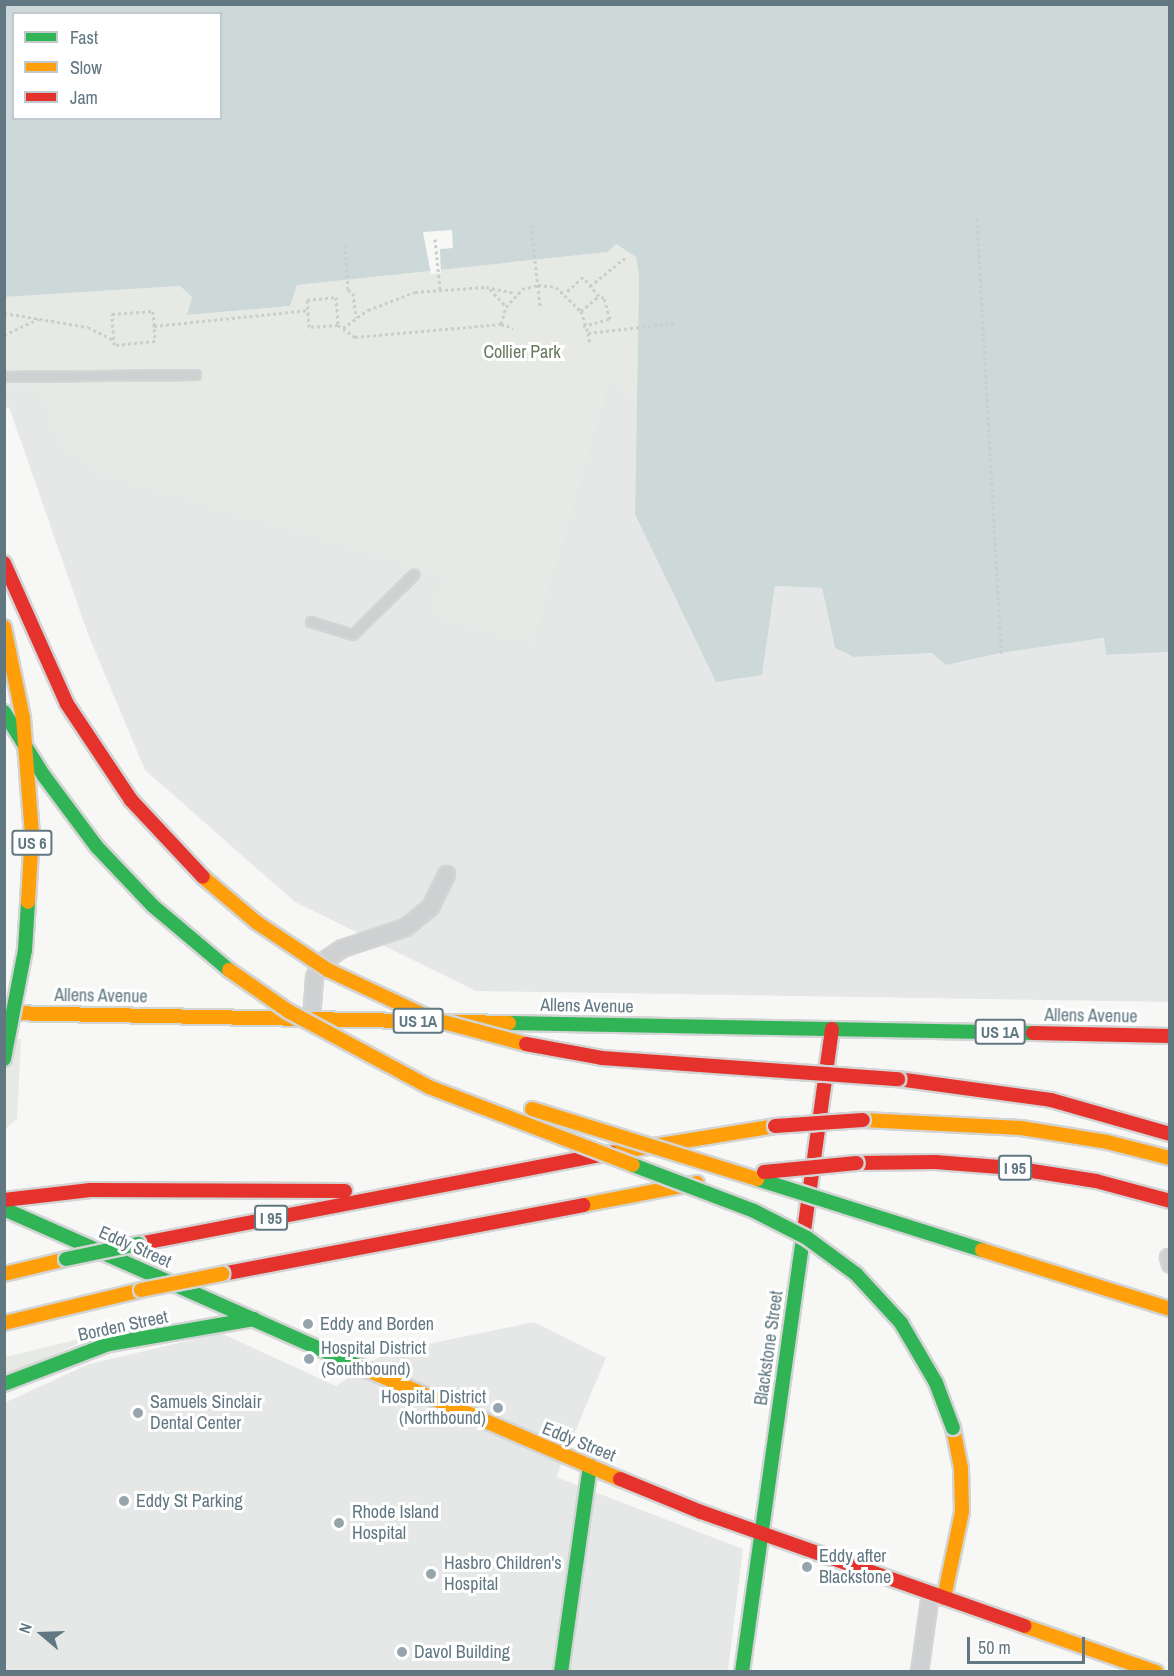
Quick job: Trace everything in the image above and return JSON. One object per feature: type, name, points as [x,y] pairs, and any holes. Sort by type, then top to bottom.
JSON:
[{"type":"main road","points":[[4,563],[41,652],[67,704],[130,800],[211,885],[256,922],[328,970],[432,1019],[543,1049],[612,1059],[898,1079],[1051,1100],[1170,1134]]},
{"type":"main road","name":"US 6","points":[[4,627],[25,737],[32,844],[26,940],[4,1059]]},
{"type":"main road","points":[[4,712],[79,825],[153,906],[256,990],[365,1053],[465,1103],[737,1204],[807,1238],[856,1274],[901,1323],[926,1362],[952,1428],[961,1468],[962,1512],[937,1595]]},
{"type":"main road","name":"Allens Avenue","points":[[4,1013],[1170,1036]]},
{"type":"main road","name":"Blackstone Street","points":[[741,1671],[831,1029]]},
{"type":"main road","points":[[365,1053],[512,1102],[1170,1309]]},
{"type":"main road","name":"I 95","points":[[4,1274],[138,1244],[404,1192],[681,1139],[775,1126],[863,1120],[936,1121],[1021,1128],[1098,1140],[1170,1158]]},
{"type":"main road","name":"I 95","points":[[4,1323],[141,1290],[764,1172],[857,1163],[935,1162],[1012,1168],[1096,1181],[1170,1201]]},
{"type":"main road","points":[[4,1200],[90,1190],[404,1192]]},
{"type":"main road","name":"Eddy Street","points":[[4,1209],[590,1466],[760,1533],[1156,1671]]},
{"type":"main road","name":"Borden Street","points":[[4,1384],[109,1344],[254,1319]]},
{"type":"main road","points":[[561,1671],[590,1466]]},
{"type":"street","points":[[310,1018],[314,977],[321,962],[342,948],[405,927],[430,907],[446,874]]},
{"type":"street","points":[[919,1671],[937,1595]]},
{"type":"lane","points":[[4,377],[196,375]]},
{"type":"lane","points":[[311,622],[353,635],[414,575]]},
{"type":"path","points":[[976,219],[1001,653]]},
{"type":"path","points":[[531,225],[540,305]]},
{"type":"path","points":[[435,239],[440,289]]},
{"type":"path","points":[[345,245],[348,290],[353,293],[356,318]]},
{"type":"path","points":[[590,286],[625,258]]},
{"type":"path","points":[[566,293],[583,277],[599,296],[604,298],[610,319],[583,326]]},
{"type":"path","points":[[343,328],[356,318],[392,299],[440,289],[489,288],[515,293],[538,285],[556,287],[566,293],[581,311],[583,326],[588,333],[590,345]]},
{"type":"path","points":[[489,288],[506,307]]},
{"type":"path","points":[[501,324],[506,307],[515,293]]},
{"type":"path","points":[[581,311],[599,296]]},
{"type":"path","points":[[338,325],[336,297],[307,300],[309,327],[338,325],[355,337],[501,324],[513,327]]},
{"type":"path","points":[[154,326],[308,310]]},
{"type":"path","points":[[153,311],[154,326],[155,341],[114,345],[112,314],[153,311]]},
{"type":"path","points":[[4,313],[88,327],[114,340]]},
{"type":"path","points":[[4,335],[39,318]]},
{"type":"path","points":[[588,333],[674,323]]},
{"type":"shaded area","points":[[5,5],[1169,5],[1169,652],[1106,655],[1104,638],[1001,653],[946,665],[932,653],[854,657],[835,648],[822,588],[775,586],[762,675],[716,682],[635,514],[639,277],[636,257],[616,244],[608,252],[297,285],[290,306],[187,315],[192,297],[180,286],[5,297]]},
{"type":"shaded area","points":[[609,376],[637,402],[635,514],[762,675],[775,586],[822,588],[835,648],[855,657],[932,653],[946,665],[1001,653],[1105,638],[1106,655],[1169,652],[1169,1002],[476,991],[295,902],[145,770],[88,634],[9,407],[5,408],[4,388],[34,387],[38,390],[70,457],[83,452],[475,428],[531,643]]},
{"type":"shaded area","name":"Rhode Island Hospital","points":[[534,1322],[606,1358],[556,1477],[743,1549],[728,1671],[5,1671],[4,1403],[89,1364],[221,1333],[336,1386],[385,1353]]},
{"type":"green space","name":"Collier Park","points":[[616,244],[636,257],[639,277],[637,402],[609,376],[531,643],[434,616],[443,574],[91,471],[82,452],[70,457],[38,390],[34,387],[5,388],[5,297],[180,286],[192,297],[188,315],[290,306],[297,285],[607,252]]},
{"type":"green space","points":[[5,1039],[21,1039],[17,1119],[5,1129]]},
{"type":"green space","points":[[100,1334],[5,1376],[5,1357]]},
{"type":"pier","points":[[452,230],[453,248],[440,249],[441,273],[431,274],[423,232]]},
{"type":"traffic: fast","points":[[4,712],[44,776],[97,847],[153,906],[229,970]]},
{"type":"traffic: fast","points":[[4,1059],[25,950],[28,902]]},
{"type":"traffic: fast","points":[[509,1023],[1033,1033]]},
{"type":"traffic: fast","points":[[633,1165],[754,1211],[807,1238],[856,1274],[901,1323],[936,1383],[953,1428]]},
{"type":"traffic: fast","points":[[757,1179],[982,1250]]},
{"type":"traffic: fast","points":[[4,1209],[363,1368]]},
{"type":"traffic: fast","points":[[742,1672],[803,1238]]},
{"type":"traffic: fast","points":[[66,1259],[138,1244]]},
{"type":"traffic: fast","points":[[4,1384],[109,1344],[254,1319]]},
{"type":"traffic: fast","points":[[561,1672],[590,1466]]},
{"type":"traffic: slow","points":[[4,627],[23,718],[32,834],[28,902]]},
{"type":"traffic: slow","points":[[203,877],[256,922],[328,970],[432,1019],[526,1044]]},
{"type":"traffic: slow","points":[[229,970],[288,1011],[429,1087],[633,1165]]},
{"type":"traffic: slow","points":[[4,1013],[509,1023]]},
{"type":"traffic: slow","points":[[532,1109],[757,1179]]},
{"type":"traffic: slow","points":[[863,1120],[1021,1128],[1107,1142],[1170,1158]]},
{"type":"traffic: slow","points":[[611,1153],[775,1126]]},
{"type":"traffic: slow","points":[[583,1205],[697,1183]]},
{"type":"traffic: slow","points":[[982,1250],[1170,1309]]},
{"type":"traffic: slow","points":[[4,1274],[66,1259]]},
{"type":"traffic: slow","points":[[141,1290],[222,1274]]},
{"type":"traffic: slow","points":[[4,1323],[141,1290]]},
{"type":"traffic: slow","points":[[363,1368],[620,1479]]},
{"type":"traffic: slow","points":[[944,1598],[962,1512],[961,1468],[953,1428]]},
{"type":"traffic: slow","points":[[1024,1626],[1156,1672]]},
{"type":"traffic: jam","points":[[4,563],[67,704],[131,800],[203,877]]},
{"type":"traffic: jam","points":[[803,1238],[832,1029]]},
{"type":"traffic: jam","points":[[1033,1033],[1170,1036]]},
{"type":"traffic: jam","points":[[526,1044],[602,1058],[898,1079]]},
{"type":"traffic: jam","points":[[898,1079],[1051,1100],[1170,1134]]},
{"type":"traffic: jam","points":[[775,1126],[863,1120]]},
{"type":"traffic: jam","points":[[138,1244],[611,1153]]},
{"type":"traffic: jam","points":[[857,1163],[935,1162],[1013,1168],[1096,1181],[1170,1201]]},
{"type":"traffic: jam","points":[[764,1172],[857,1163]]},
{"type":"traffic: jam","points":[[4,1200],[90,1190],[345,1191]]},
{"type":"traffic: jam","points":[[222,1274],[583,1205]]},
{"type":"traffic: jam","points":[[620,1479],[701,1512],[1024,1626]]},
{"type":"place","name":"Eddy and Borden","points":[[308,1324]]},
{"type":"place","name":"Hospital District (Southbound)","points":[[309,1359]]},
{"type":"place","name":"Hospital District (Northbound)","points":[[498,1408]]},
{"type":"place","name":"Samuels Sinclair Dental Center","points":[[138,1413]]},
{"type":"place","name":"Eddy St Parking","points":[[124,1501]]},
{"type":"place","name":"Rhode Island Hospital","points":[[339,1523]]},
{"type":"place","name":"Eddy after Blackstone","points":[[807,1567]]},
{"type":"place","name":"Hasbro Children's Hospital","points":[[431,1574]]},
{"type":"place","name":"Davol Building","points":[[402,1652]]}]
